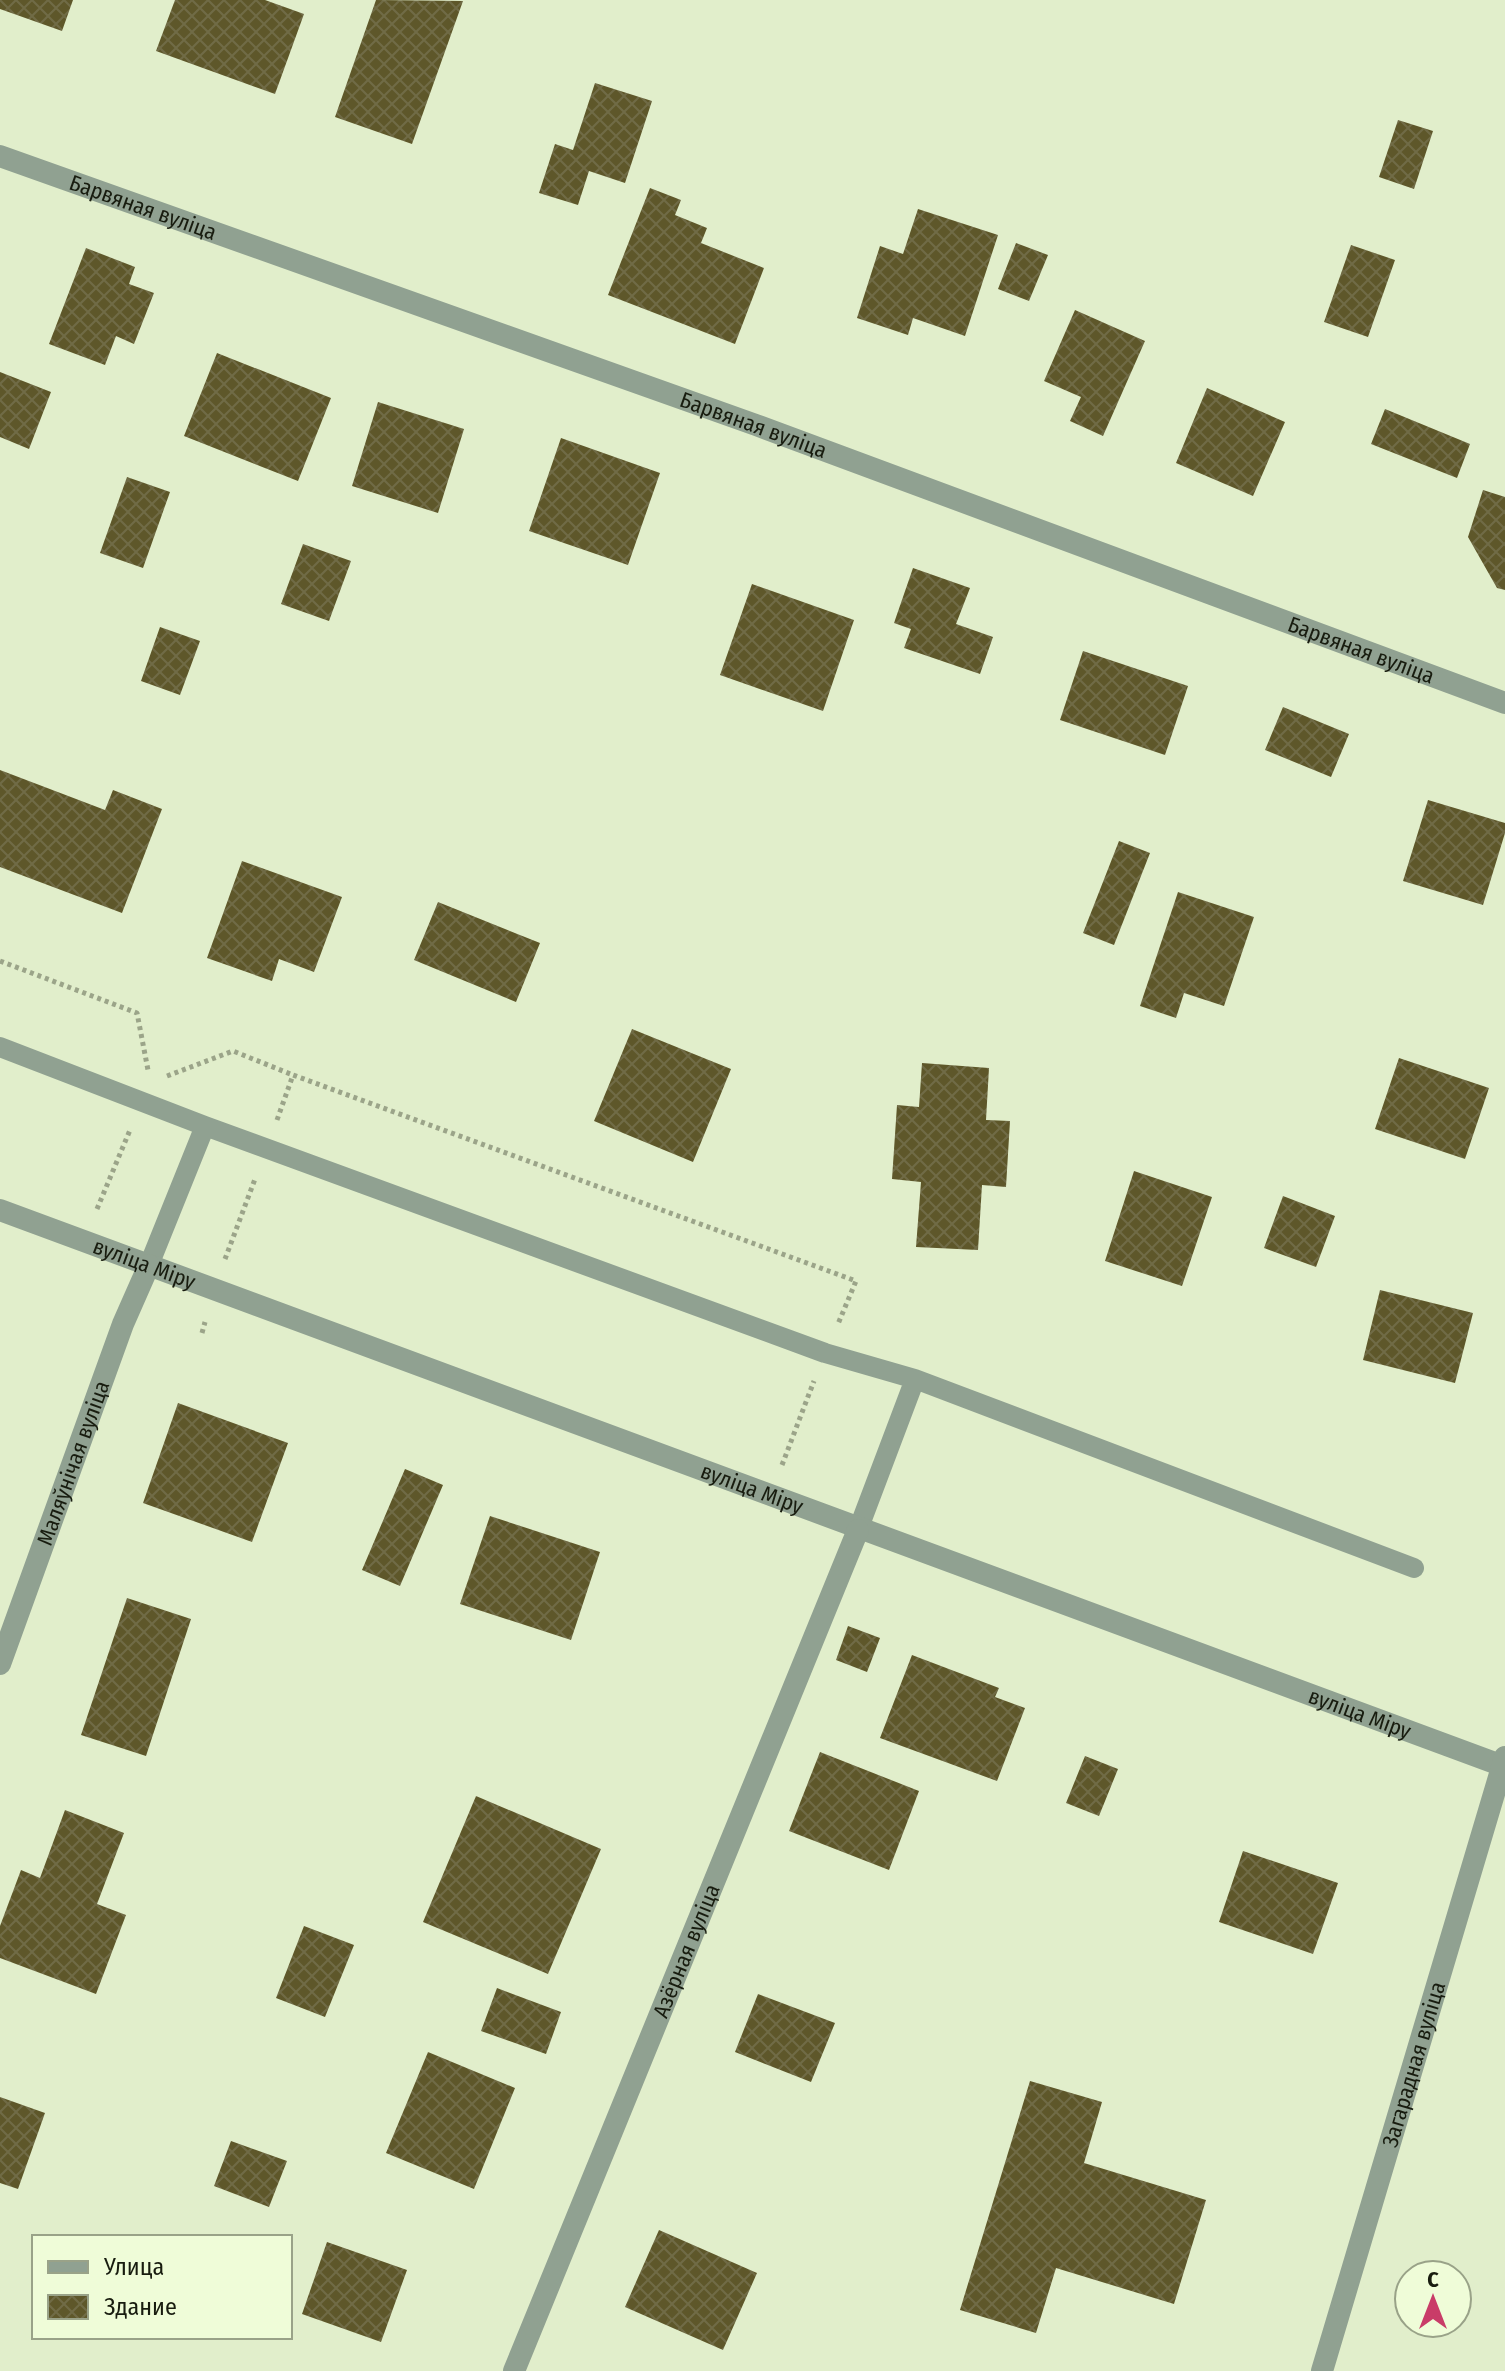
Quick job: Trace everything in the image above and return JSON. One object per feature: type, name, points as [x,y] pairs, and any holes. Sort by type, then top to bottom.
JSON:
[{"type":"street","name":"Барвяная вуліца","points":[[0,156],[756,425],[1505,703]]},
{"type":"street","name":"вуліца Міру","points":[[0,1210],[858,1530],[1504,1762]]},
{"type":"street","name":"Маляўнічая вуліца","points":[[0,1664],[123,1324],[149,1265]]},
{"type":"street","name":"Азёрная вуліца","points":[[514,2371],[858,1530]]},
{"type":"street","name":"Загарадная вуліца","points":[[1322,2371],[1504,1762]]},
{"type":"lane","points":[[0,1047],[205,1126],[825,1353],[915,1379],[1414,1568]]},
{"type":"lane","points":[[149,1265],[205,1126]]},
{"type":"lane","points":[[858,1530],[915,1379]]},
{"type":"path","points":[[0,961],[137,1013],[151,1082]]},
{"type":"building","points":[[0,0],[73,0],[62,31],[0,9]]},
{"type":"building","points":[[175,0],[265,0],[304,14],[275,94],[156,51]]},
{"type":"building","points":[[376,0],[463,1],[412,144],[335,117]]},
{"type":"building","points":[[595,83],[652,101],[625,183],[589,171],[578,205],[539,193],[555,144],[573,150]]},
{"type":"building","points":[[1398,120],[1433,131],[1414,189],[1379,177]]},
{"type":"building","points":[[650,188],[681,200],[675,215],[707,228],[701,243],[764,268],[735,344],[608,295]]},
{"type":"building","points":[[918,209],[998,235],[965,336],[913,318],[908,335],[857,318],[880,246],[903,254]]},
{"type":"building","points":[[1016,243],[1048,255],[1029,301],[998,289]]},
{"type":"building","points":[[1351,245],[1395,260],[1368,337],[1324,322]]},
{"type":"building","points":[[86,248],[135,267],[129,284],[154,293],[134,344],[116,336],[105,365],[49,344]]},
{"type":"building","points":[[1075,310],[1145,341],[1103,436],[1070,421],[1081,397],[1044,381]]},
{"type":"building","points":[[217,353],[331,398],[298,481],[184,436]]},
{"type":"building","points":[[0,372],[51,392],[29,449],[0,437]]},
{"type":"building","points":[[1207,388],[1285,422],[1253,496],[1176,463]]},
{"type":"building","points":[[378,402],[464,429],[438,513],[352,486]]},
{"type":"building","points":[[1385,409],[1470,444],[1457,478],[1371,444]]},
{"type":"building","points":[[561,438],[660,473],[628,565],[529,531]]},
{"type":"building","points":[[127,477],[170,492],[143,568],[100,553]]},
{"type":"building","points":[[1483,490],[1505,497],[1505,590],[1497,588],[1468,537]]},
{"type":"building","points":[[303,544],[351,561],[329,621],[281,604]]},
{"type":"building","points":[[913,568],[970,588],[956,624],[993,637],[980,674],[904,648],[911,629],[894,623]]},
{"type":"building","points":[[752,584],[854,620],[823,711],[720,675]]},
{"type":"building","points":[[160,627],[200,641],[180,695],[141,681]]},
{"type":"building","points":[[1083,651],[1188,686],[1165,755],[1060,720]]},
{"type":"building","points":[[1283,707],[1349,734],[1331,777],[1265,750]]},
{"type":"building","points":[[0,770],[105,810],[113,790],[162,809],[122,913],[0,867]]},
{"type":"building","points":[[1428,800],[1505,823],[1505,833],[1483,905],[1403,881]]},
{"type":"building","points":[[1119,841],[1150,853],[1114,945],[1083,933]]},
{"type":"building","points":[[242,861],[342,897],[314,972],[279,959],[272,981],[207,958]]},
{"type":"building","points":[[1178,892],[1254,917],[1224,1006],[1184,993],[1176,1018],[1140,1006]]},
{"type":"building","points":[[438,902],[540,943],[516,1002],[414,960]]},
{"type":"building","points":[[632,1029],[731,1069],[693,1162],[594,1121]]},
{"type":"building","points":[[1399,1058],[1489,1088],[1465,1159],[1375,1129]]},
{"type":"building","points":[[922,1063],[989,1068],[986,1120],[1010,1121],[1006,1187],[982,1185],[978,1250],[916,1247],[921,1182],[892,1179],[897,1105],[919,1107]]},
{"type":"building","points":[[1134,1171],[1212,1197],[1182,1286],[1105,1261]]},
{"type":"building","points":[[1283,1196],[1335,1216],[1316,1267],[1264,1248]]},
{"type":"building","points":[[1380,1290],[1473,1313],[1455,1383],[1363,1360]]},
{"type":"building","points":[[178,1403],[288,1443],[252,1542],[143,1503]]},
{"type":"building","points":[[405,1469],[443,1485],[400,1586],[362,1570]]},
{"type":"building","points":[[490,1516],[600,1552],[571,1640],[460,1604]]},
{"type":"building","points":[[127,1598],[191,1619],[146,1756],[81,1735]]},
{"type":"building","points":[[848,1626],[880,1638],[867,1672],[836,1660]]},
{"type":"building","points":[[912,1655],[999,1688],[995,1697],[1025,1708],[997,1781],[880,1738]]},
{"type":"building","points":[[820,1752],[919,1791],[889,1870],[789,1831]]},
{"type":"building","points":[[1085,1756],[1118,1769],[1099,1816],[1066,1803]]},
{"type":"building","points":[[476,1796],[601,1849],[548,1974],[423,1922]]},
{"type":"building","points":[[65,1810],[124,1833],[97,1904],[126,1915],[96,1994],[0,1958],[0,1926],[21,1870],[40,1878]]},
{"type":"building","points":[[1243,1851],[1338,1883],[1313,1954],[1219,1922]]},
{"type":"building","points":[[304,1926],[354,1945],[325,2017],[276,1998]]},
{"type":"building","points":[[497,1988],[561,2012],[546,2054],[481,2031]]},
{"type":"building","points":[[758,1994],[835,2023],[811,2082],[735,2052]]},
{"type":"building","points":[[428,2052],[515,2088],[474,2189],[386,2153]]},
{"type":"building","points":[[1030,2081],[1102,2102],[1084,2163],[1206,2200],[1174,2304],[1056,2268],[1036,2333],[960,2310]]},
{"type":"building","points":[[0,2097],[45,2113],[18,2189],[0,2183]]},
{"type":"building","points":[[231,2141],[287,2161],[269,2207],[214,2186]]},
{"type":"building","points":[[659,2230],[757,2273],[723,2350],[625,2307]]},
{"type":"building","points":[[327,2242],[407,2270],[381,2342],[302,2314]]}]
